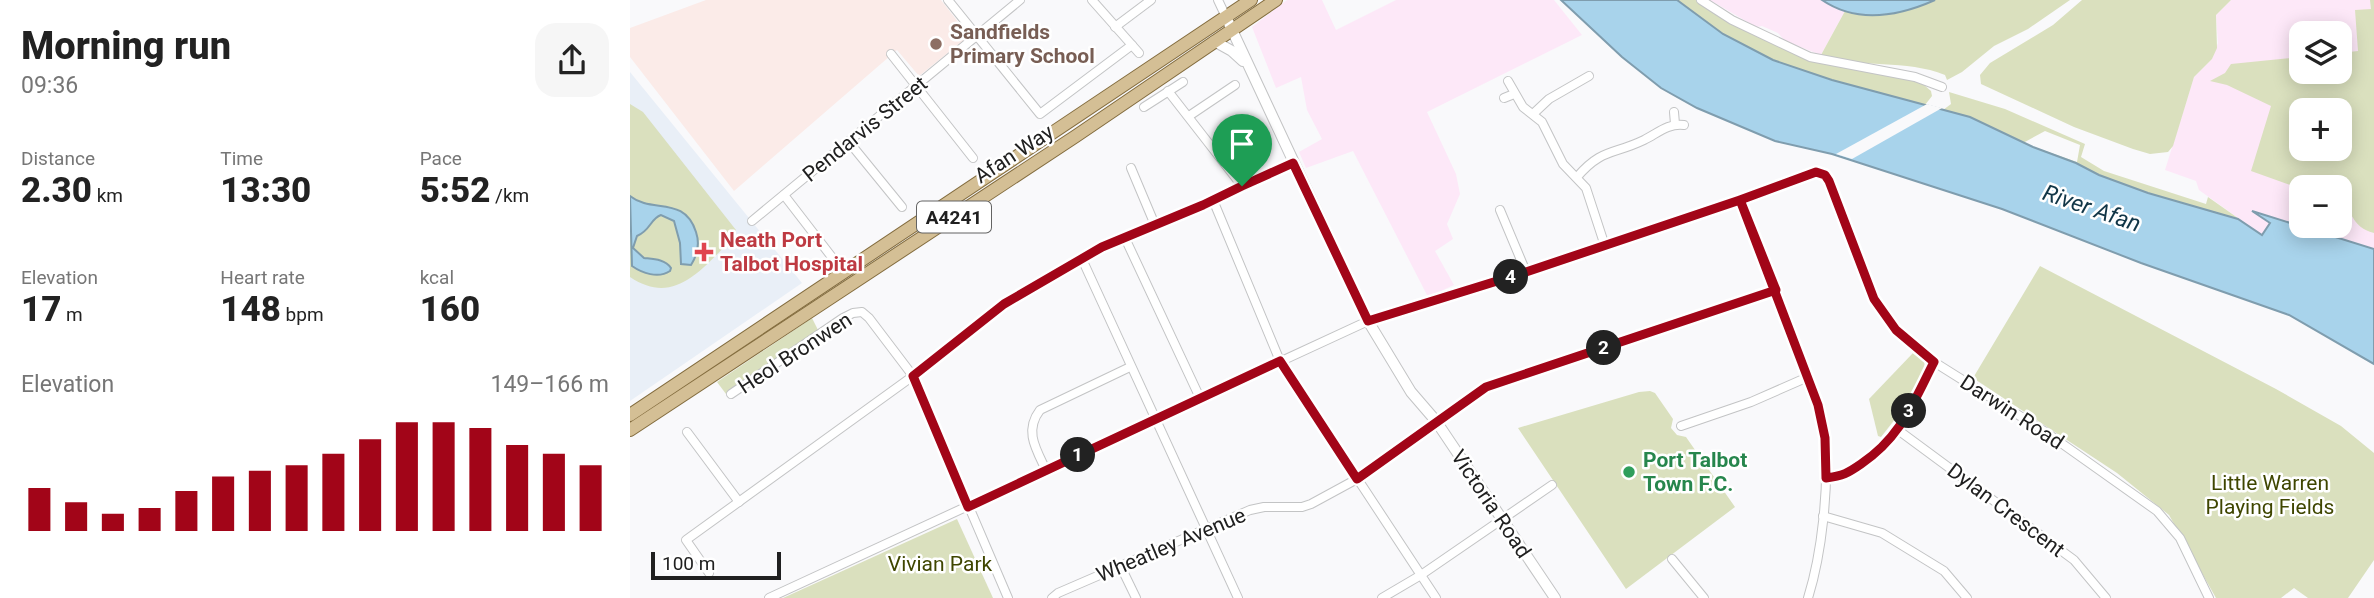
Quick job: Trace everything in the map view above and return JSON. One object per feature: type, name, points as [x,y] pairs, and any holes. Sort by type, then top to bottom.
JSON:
[{"type":"main road","name":"Afan Way","points":[[630,415],[1251,0]]},
{"type":"main road","name":"Afan Way","points":[[630,429],[1076,136],[1276,0]]},
{"type":"street","points":[[948,0],[1040,114],[1132,45]]},
{"type":"street","name":"Pendarvis Street","points":[[752,221],[1020,0]]},
{"type":"street","points":[[1092,0],[1139,53]]},
{"type":"street","points":[[1115,27],[1151,0]]},
{"type":"street","name":"Victoria Road","points":[[1218,0],[1368,321],[1411,392],[1436,421],[1555,598]]},
{"type":"street","points":[[1701,0],[1732,20],[1810,57],[1915,78],[1942,88]]},
{"type":"street","points":[[1214,41],[1232,51],[1247,65]]},
{"type":"street","points":[[891,54],[973,158]]},
{"type":"street","points":[[1533,114],[1549,99],[1589,76]]},
{"type":"street","points":[[1508,81],[1522,107],[1542,122],[1563,164],[1586,188],[1605,246]]},
{"type":"street","points":[[1578,81],[1583,91]]},
{"type":"street","points":[[1144,107],[1183,82]]},
{"type":"street","points":[[1189,116],[1235,85]]},
{"type":"street","points":[[1168,91],[1242,186]]},
{"type":"street","points":[[1504,98],[1514,94]]},
{"type":"street","points":[[1577,177],[1590,162],[1605,153],[1644,140],[1656,131],[1680,124],[1674,112]]},
{"type":"street","points":[[849,142],[902,207]]},
{"type":"street","points":[[709,573],[686,540],[913,376],[1004,304],[1082,259],[1125,238],[1293,163]]},
{"type":"street","points":[[1130,168],[1155,225]]},
{"type":"street","name":"Darwin Road","points":[[1740,200],[1821,172],[1829,181],[1874,299],[1896,330],[1934,362],[2047,432],[2157,512],[2180,537],[2209,598]]},
{"type":"street","points":[[784,195],[831,256]]},
{"type":"street","points":[[769,598],[1368,321],[1526,272],[1740,200],[1808,377],[1818,405],[1825,438],[1823,516],[1808,598]]},
{"type":"street","points":[[1213,201],[1280,361],[1436,598]]},
{"type":"street","points":[[1500,210],[1526,272]]},
{"type":"street","points":[[1495,225],[1505,222]]},
{"type":"street","points":[[1125,238],[1200,398]]},
{"type":"street","points":[[1082,259],[1238,598]]},
{"type":"street","name":"Wheatley Avenue","points":[[1052,598],[1058,593],[1250,510],[1264,507],[1302,507],[1311,504],[1357,479],[1486,387],[1776,290]]},
{"type":"street","name":"Heol Bronwen","points":[[731,394],[843,318],[862,312],[913,376]]},
{"type":"street","points":[[1826,478],[1842,476],[1884,447],[1898,430],[1934,362]]},
{"type":"street","points":[[1046,470],[1032,442],[1031,428],[1040,410],[1130,368]]},
{"type":"street","points":[[913,376],[1009,598]]},
{"type":"street","points":[[1681,426],[1751,402],[1808,377]]},
{"type":"street","name":"Dylan Crescent","points":[[1898,430],[2074,560],[2106,598]]},
{"type":"street","points":[[687,432],[739,502]]},
{"type":"street","points":[[1382,598],[1421,575],[1552,485]]},
{"type":"street","points":[[1823,516],[1882,533],[1944,570],[1967,598]]},
{"type":"street","points":[[1672,559],[1704,598]]},
{"type":"street","points":[[1121,567],[1136,598]]},
{"type":"shaded area","points":[[706,0],[941,0],[969,36],[919,76],[897,50],[734,191],[630,57],[630,28]]},
{"type":"shaded area","points":[[1287,0],[1322,0],[1336,30],[1396,0],[1554,0],[1582,35],[1427,112],[1456,174],[1460,194],[1447,224],[1453,239],[1435,251],[1454,285],[1428,297],[1353,151],[1306,168],[1299,152],[1322,139],[1307,110],[1301,77],[1276,88],[1252,27]]},
{"type":"shaded area","points":[[1710,0],[1822,0],[1845,11],[1821,55],[1785,41],[1778,33],[1762,26],[1756,27]]},
{"type":"shaded area","points":[[2231,0],[2374,0],[2374,249],[2339,238],[2352,238],[2352,175],[2289,175],[2289,222],[2256,212],[2271,223],[2262,235],[2199,190],[2196,181],[2165,170],[2194,77],[2212,59],[2218,43],[2216,15]]},
{"type":"shaded area","name":"Neath Port Talbot Hospital","points":[[630,72],[802,283],[630,401]]},
{"type":"green space","points":[[1622,0],[1701,0],[1810,57],[1915,77],[1931,91],[1932,96],[1925,105],[1943,110],[1951,104],[1949,92],[2005,109],[2085,144],[2081,157],[2104,171],[2206,204],[2208,197],[2262,235],[2270,223],[2252,211],[2289,223],[2289,238],[2339,238],[2374,249],[2374,299]],"holes":[[[2045,131],[2080,145],[2077,162],[2023,143]]]},
{"type":"green space","points":[[1935,0],[2070,0],[2028,29],[1994,46],[1962,72],[1947,80],[1945,75],[1915,67],[1852,62],[1821,55],[1845,11],[1868,15],[1890,14]]},
{"type":"green space","points":[[2082,0],[2231,0],[2216,15],[2217,48],[2212,59],[2194,77],[2173,146],[2168,152],[2150,154],[2133,149],[2074,127],[1981,84],[1980,75],[1990,63],[2053,25]]},
{"type":"green space","points":[[2370,0],[2374,0],[2374,233],[2361,227],[2352,217],[2352,175],[2289,175],[2289,185],[2251,171],[2271,106],[2227,85],[2210,81],[2225,73],[2231,64],[2289,58],[2289,84],[2352,84],[2352,52],[2358,51],[2355,10],[2371,9]]},
{"type":"green space","points":[[630,104],[643,112],[736,230],[735,236],[700,270],[675,286],[661,288],[646,285],[630,277]]},
{"type":"green space","name":"Little Warren Playing Fields","points":[[2040,266],[2276,389],[2341,426],[2374,453],[2374,560],[2348,598],[2308,598],[2294,588],[2281,598],[2216,598],[2169,515],[2117,473],[1973,378]]},
{"type":"green space","points":[[812,318],[819,332],[726,394],[717,382]]},
{"type":"green space","points":[[1913,353],[1924,361],[1925,368],[1899,414],[1881,437],[1878,436],[1869,399]]},
{"type":"green space","name":"Port Talbot Town F.C.","points":[[1650,391],[1655,393],[1673,419],[1671,428],[1677,435],[1686,437],[1735,507],[1626,589],[1518,428]]},
{"type":"green space","name":"Vivian Park","points":[[957,519],[993,598],[783,598]]},
{"type":"water","name":"River Afan","points":[[1561,0],[1677,0],[1723,34],[1773,60],[1832,80],[1970,117],[2099,175],[2148,193],[2238,219],[2262,235],[2270,223],[2252,211],[2289,223],[2289,238],[2339,238],[2374,249],[2374,364],[2289,315],[2141,263],[2002,209],[1832,154],[1775,141],[1697,108],[1661,88],[1622,57]]},
{"type":"water","points":[[1822,0],[1935,0],[1893,13],[1864,15],[1835,8]]},
{"type":"water","points":[[630,196],[648,204],[684,213],[696,232],[698,245],[691,265],[681,264],[680,243],[674,221],[661,215],[637,236],[633,248],[644,258],[666,263],[671,268],[670,271],[660,275],[650,274],[632,266]]},
{"type":"pier","points":[[1927,104],[1942,108],[1852,159],[1836,154]]},
{"type":"place","name":"Sandfields Primary School","points":[[936,44]]},
{"type":"place","name":"Neath Port Talbot Hospital","points":[[704,252]]},
{"type":"place","name":"Port Talbot Town F.C.","points":[[1629,472]]},
{"type":"route","points":[[1242,186],[1102,247],[1004,304],[913,376],[968,507],[1280,361],[1357,479],[1486,387],[1776,290],[1740,200],[1816,172],[1828,177],[1874,299],[1896,330],[1934,362],[1906,417],[1884,447],[1842,476],[1826,478],[1825,438],[1818,405],[1776,290],[1740,200],[1526,272],[1368,321],[1293,163],[1242,186]]}]
